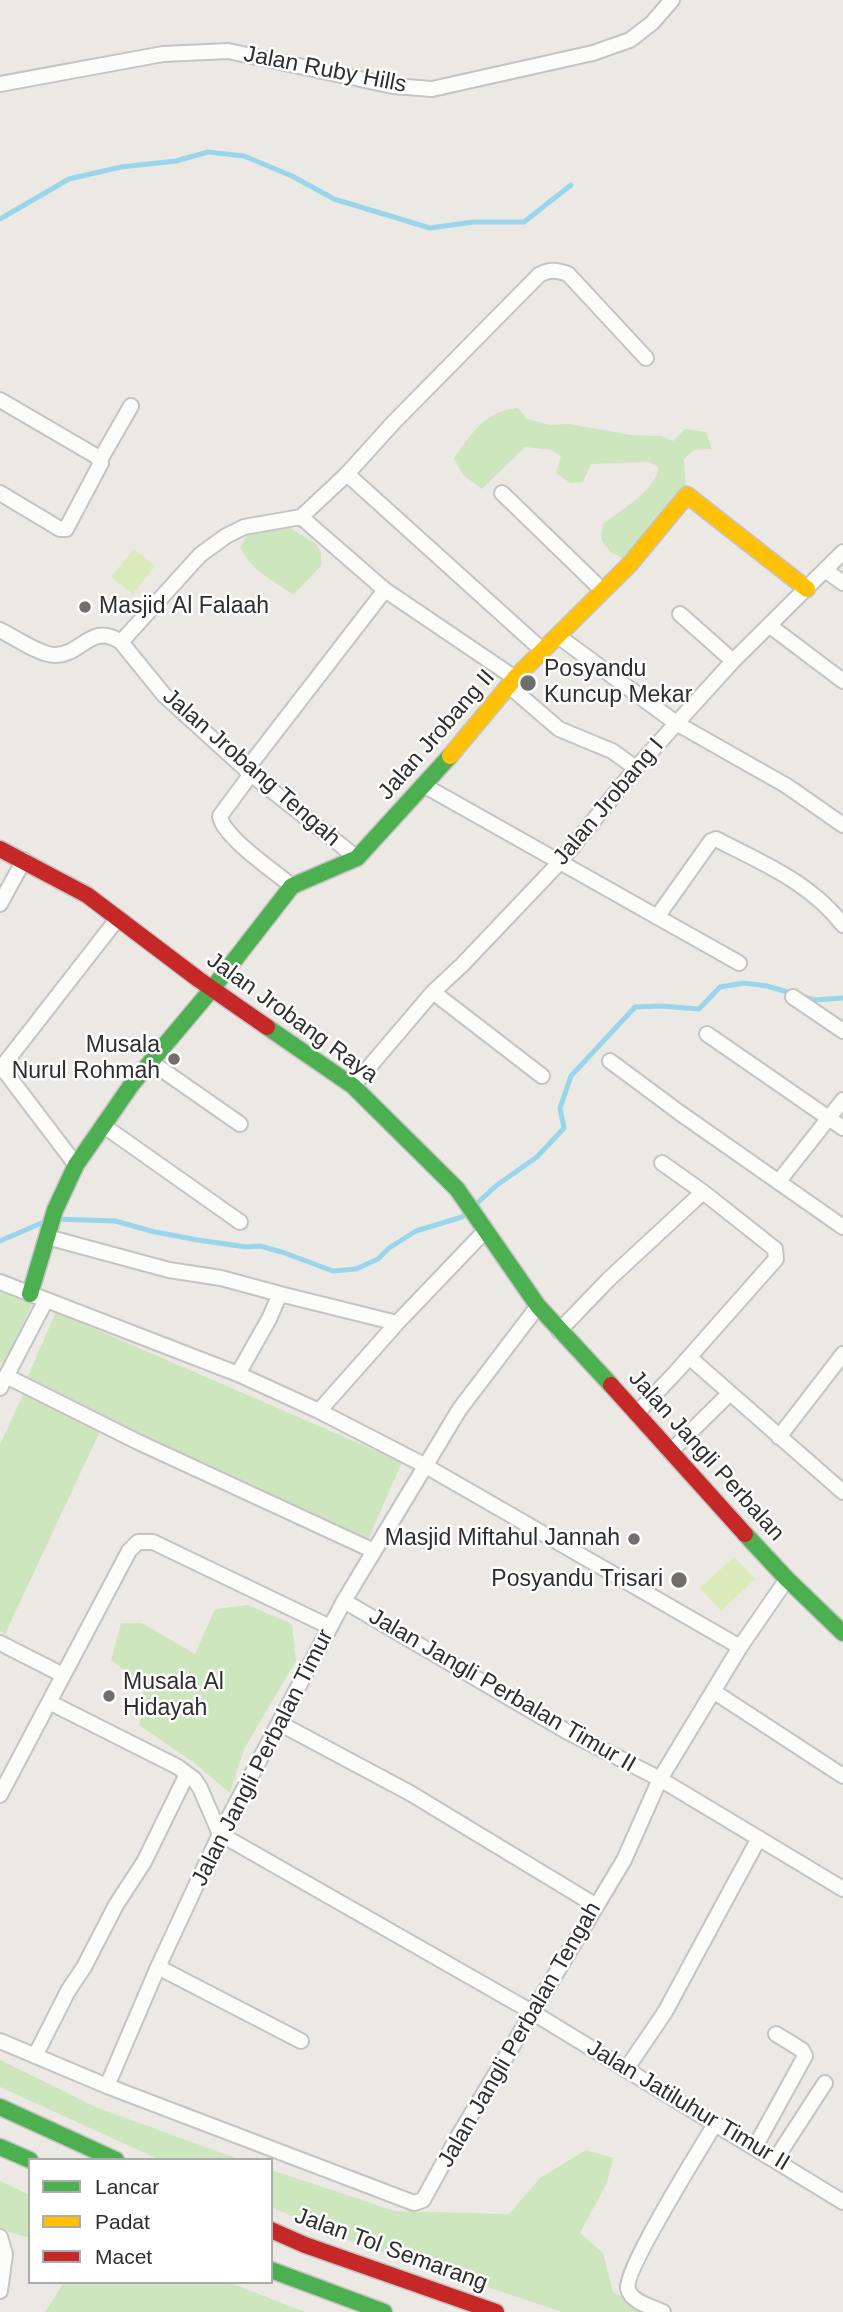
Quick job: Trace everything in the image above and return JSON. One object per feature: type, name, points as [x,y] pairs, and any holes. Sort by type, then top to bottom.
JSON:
[{"type":"main road","name":"Jalan Jrobang II","points":[[30,1294],[51,1223],[76,1165],[132,1084],[212,989],[292,886],[357,859],[425,786],[512,682],[629,564],[687,495],[807,589]]},
{"type":"main road","name":"Jalan Jrobang Raya","points":[[0,849],[87,895],[212,989],[353,1086],[457,1189],[538,1306]]},
{"type":"main road","name":"Jalan Jangli Perbalan","points":[[538,1306],[638,1412],[670,1452],[787,1579],[843,1633]]},
{"type":"main road","points":[[0,2107],[112,2158]]},
{"type":"main road","points":[[0,2147],[28,2159]]},
{"type":"main road","name":"Jalan Tol Semarang","points":[[273,2231],[305,2245],[496,2312]]},
{"type":"main road","points":[[273,2271],[384,2312]]},
{"type":"street","name":"Jalan Ruby Hills","points":[[0,83],[163,54],[228,51],[393,86],[432,89],[593,53],[630,40],[652,23],[672,0]]},
{"type":"street","points":[[0,630],[52,655],[65,653],[97,635],[105,634],[121,642],[200,555],[226,536],[244,527],[301,517],[347,474],[394,422],[539,275],[547,271],[558,270],[568,274],[646,358]]},
{"type":"street","points":[[0,400],[100,460]]},
{"type":"street","points":[[0,493],[60,529],[66,529],[101,467],[100,460],[131,406]]},
{"type":"street","points":[[347,474],[542,650]]},
{"type":"street","points":[[502,493],[603,591]]},
{"type":"street","points":[[301,517],[385,590],[512,682],[559,729],[612,751],[636,768]]},
{"type":"street","name":"Jalan Jrobang I","points":[[353,1086],[433,992],[560,862],[676,723],[733,661],[843,552]]},
{"type":"street","points":[[825,570],[843,583]]},
{"type":"street","points":[[292,886],[228,833],[220,822],[220,816],[249,772],[385,590]]},
{"type":"street","points":[[680,614],[733,661]]},
{"type":"street","points":[[770,626],[843,681]]},
{"type":"street","points":[[558,636],[676,723],[787,786],[843,825]]},
{"type":"street","name":"Jalan Jrobang Tengah","points":[[121,642],[164,695],[249,772],[357,859]]},
{"type":"street","points":[[425,786],[739,963]]},
{"type":"street","points":[[657,917],[711,841],[716,839],[791,877],[820,898],[843,925]]},
{"type":"street","points":[[0,904],[24,860]]},
{"type":"street","points":[[76,1165],[1,1066],[118,918]]},
{"type":"street","points":[[433,992],[542,1076]]},
{"type":"street","points":[[793,997],[843,1031]]},
{"type":"street","points":[[707,1034],[843,1128]]},
{"type":"street","points":[[610,1061],[843,1227]]},
{"type":"street","points":[[151,1062],[240,1124]]},
{"type":"street","points":[[779,1181],[843,1100]]},
{"type":"street","points":[[104,1126],[240,1222]]},
{"type":"street","points":[[638,1412],[776,1259],[777,1252],[704,1192],[662,1163]]},
{"type":"street","points":[[559,1331],[643,1247],[704,1192]]},
{"type":"street","points":[[51,1223],[169,1270],[221,1278],[397,1323]]},
{"type":"street","points":[[319,1410],[486,1230]]},
{"type":"street","points":[[0,1282],[238,1374],[319,1410],[424,1465],[740,1647]]},
{"type":"street","points":[[238,1374],[280,1294]]},
{"type":"street","points":[[47,1300],[3,1382],[373,1551]]},
{"type":"street","name":"Jalan Jangli Perbalan Timur","points":[[107,2086],[158,1967],[220,1835],[344,1601],[459,1410],[538,1306]]},
{"type":"street","points":[[779,1437],[843,1354]]},
{"type":"street","points":[[689,1357],[843,1492]]},
{"type":"street","points":[[670,1452],[730,1393]]},
{"type":"street","points":[[0,1796],[129,1552],[138,1542],[153,1542],[330,1627]]},
{"type":"street","name":"Jalan Jangli Perbalan Tengah","points":[[107,2086],[414,2203],[419,2202],[427,2195],[456,2140],[631,1846],[660,1779],[740,1647],[787,1579]]},
{"type":"street","name":"Jalan Jangli Perbalan Timur II","points":[[344,1601],[566,1731],[660,1779],[843,1889]]},
{"type":"street","points":[[0,1643],[63,1675]]},
{"type":"street","points":[[713,1691],[841,1771]]},
{"type":"street","points":[[49,1702],[187,1774],[200,1788],[220,1835]]},
{"type":"street","points":[[279,1723],[410,1793],[595,1905]]},
{"type":"street","points":[[35,2056],[116,1905],[144,1862],[187,1774]]},
{"type":"street","name":"Jalan Jatiluhur Timur II","points":[[220,1835],[532,2012],[843,2202]]},
{"type":"street","points":[[627,2068],[664,2012],[759,1838]]},
{"type":"street","points":[[158,1967],[301,2041]]},
{"type":"street","points":[[755,2147],[805,2056],[802,2050],[776,2034]]},
{"type":"street","points":[[0,2041],[107,2086]]},
{"type":"street","points":[[775,2160],[825,2083]]},
{"type":"street","points":[[663,2312],[630,2294],[627,2282],[715,2124]]},
{"type":"street","points":[[0,2237],[5,2254],[0,2291]]},
{"type":"green space","points":[[518,408],[527,419],[550,425],[568,424],[631,435],[661,436],[673,441],[685,429],[706,432],[712,449],[694,450],[684,459],[686,488],[625,559],[610,552],[601,539],[603,524],[645,491],[657,475],[658,466],[648,462],[591,464],[583,482],[570,483],[556,473],[561,456],[551,450],[525,447],[482,489],[463,475],[454,458],[473,432],[497,413]]},
{"type":"green space","points":[[270,527],[289,527],[316,544],[321,552],[321,566],[293,595],[256,569],[240,547],[248,534]]},
{"type":"green space","points":[[134,549],[155,566],[133,594],[111,577]]},
{"type":"green space","points":[[0,1292],[32,1304],[5,1364],[0,1362]]},
{"type":"green space","points":[[56,1312],[402,1462],[367,1542],[102,1427],[5,1634],[0,1631],[0,1444],[24,1393],[21,1392]]},
{"type":"green space","points":[[734,1557],[755,1579],[721,1611],[700,1588]]},
{"type":"green space","points":[[248,1605],[292,1624],[296,1661],[244,1749],[230,1793],[193,1762],[139,1725],[144,1702],[140,1686],[111,1660],[121,1623],[142,1623],[195,1654],[215,1609]]},
{"type":"green space","points":[[0,2060],[98,2108],[236,2158],[156,2158],[0,2087]]},
{"type":"green space","points":[[586,2150],[613,2158],[607,2183],[580,2233],[603,2253],[613,2292],[649,2312],[562,2312],[360,2245],[273,2208],[273,2171],[395,2211],[509,2214],[540,2178]]},
{"type":"green space","points":[[0,2181],[28,2194],[28,2237],[0,2229]]},
{"type":"green space","points":[[63,2284],[233,2284],[305,2312],[45,2312]]},
{"type":"waterway","points":[[0,219],[69,179],[121,167],[176,161],[208,152],[244,156],[292,176],[334,199],[430,228],[473,222],[524,222],[571,185]]},
{"type":"waterway","points":[[475,1205],[497,1185],[537,1157],[564,1128],[560,1108],[571,1076],[635,1007],[699,1009],[720,987],[744,983],[767,986],[814,1000],[843,998]]},
{"type":"waterway","points":[[56,1219],[115,1221],[198,1240],[246,1247],[260,1246],[333,1271],[356,1269],[378,1259],[389,1248],[416,1231],[462,1217],[468,1212]]},
{"type":"waterway","points":[[0,1241],[44,1222]]},
{"type":"traffic: fast","points":[[30,1294],[55,1210],[76,1165],[132,1084],[212,989],[292,886],[357,858],[450,756]]},
{"type":"traffic: fast","points":[[267,1027],[353,1086],[457,1189],[538,1306],[611,1385]]},
{"type":"traffic: fast","points":[[745,1534],[843,1633]]},
{"type":"traffic: fast","points":[[0,2107],[112,2158]]},
{"type":"traffic: fast","points":[[0,2147],[28,2159]]},
{"type":"traffic: fast","points":[[273,2271],[384,2312]]},
{"type":"traffic: slow","points":[[450,756],[515,678],[630,564],[687,495],[807,589]]},
{"type":"traffic: jam","points":[[0,849],[87,895],[267,1027]]},
{"type":"traffic: jam","points":[[611,1385],[745,1534]]},
{"type":"traffic: jam","points":[[273,2231],[305,2245],[496,2312]]},
{"type":"place","name":"Masjid Al Falaah","points":[[85,607]]},
{"type":"place","name":"Posyandu Kuncup Mekar","points":[[528,683]]},
{"type":"place","name":"Musala Nurul Rohmah","points":[[174,1059]]},
{"type":"place","name":"Masjid Miftahul Jannah","points":[[634,1539]]},
{"type":"place","name":"Posyandu Trisari","points":[[679,1580]]},
{"type":"place","name":"Musala Al Hidayah","points":[[109,1696]]}]
